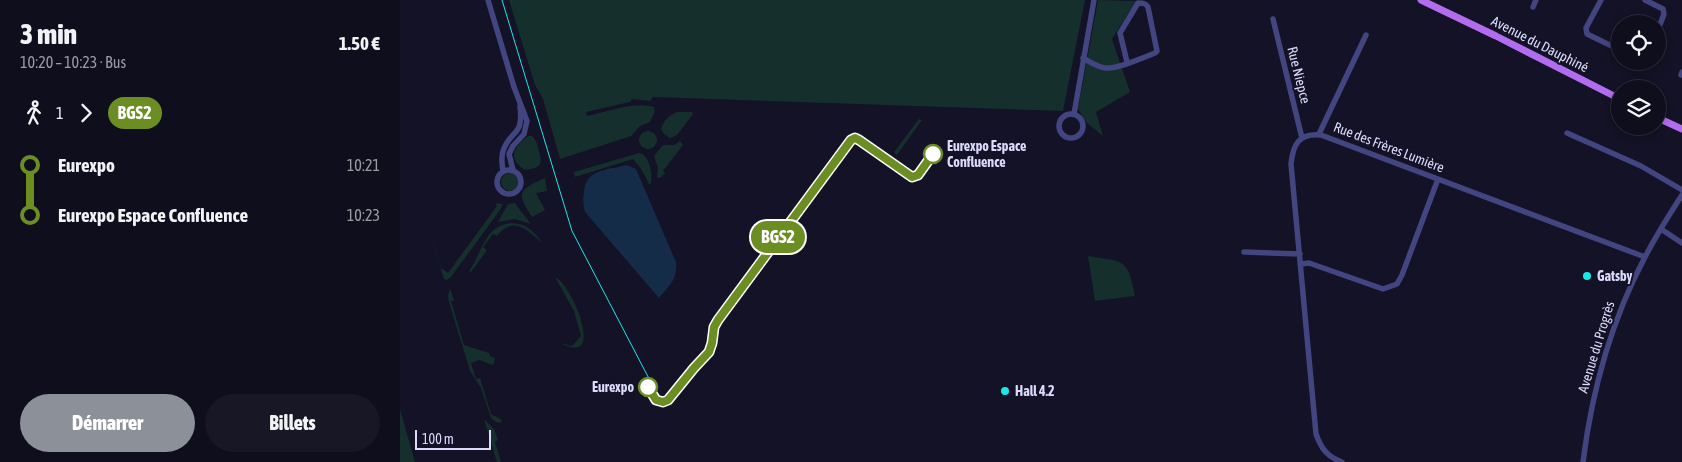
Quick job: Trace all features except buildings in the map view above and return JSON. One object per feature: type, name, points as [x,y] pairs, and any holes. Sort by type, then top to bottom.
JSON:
[{"type":"main road","name":"Avenue du Dauphiné","points":[[1421,0],[1611,94]]},
{"type":"main road","points":[[1666,122],[1682,131]]},
{"type":"street","points":[[488,0],[527,121],[524,134],[513,146],[509,154],[513,170],[520,175],[522,183],[519,190],[512,194],[503,193],[498,188],[497,181],[503,171],[504,148],[520,126],[522,119],[519,99]]},
{"type":"street","points":[[1074,114],[1094,0]]},
{"type":"street","points":[[1532,7],[1536,0]]},
{"type":"street","points":[[1601,0],[1586,28],[1587,34],[1611,46]]},
{"type":"street","points":[[1645,0],[1663,8],[1664,15]]},
{"type":"street","points":[[1083,58],[1103,68],[1110,68],[1127,62],[1157,51],[1146,4],[1138,4],[1135,7],[1120,33],[1127,62]]},
{"type":"street","name":"Rue Niepce","points":[[1273,19],[1302,138]]},
{"type":"street","points":[[1319,134],[1366,34]]},
{"type":"street","points":[[1074,114],[1081,120],[1082,130],[1075,137],[1068,138],[1062,134],[1059,124],[1066,115],[1074,114]]},
{"type":"street","points":[[1567,133],[1641,166],[1682,190]]},
{"type":"street","name":"Rue des Frères Lumière","points":[[1302,138],[1306,135],[1319,134],[1645,257]]},
{"type":"street","points":[[1302,138],[1294,150],[1291,164],[1316,434],[1323,450],[1330,458],[1342,462]]},
{"type":"street","points":[[503,171],[513,170]]},
{"type":"street","points":[[1301,264],[1309,263],[1383,288],[1397,284],[1402,276],[1438,179]]},
{"type":"street","name":"Avenue du Progrès","points":[[1583,462],[1591,408],[1606,348],[1622,306],[1645,257],[1682,194]]},
{"type":"street","points":[[1661,229],[1682,243]]},
{"type":"street","points":[[1244,252],[1300,254]]},
{"type":"green space","points":[[509,0],[1085,0],[1063,111],[653,97],[650,101],[632,99],[630,102],[586,112],[587,116],[637,105],[654,107],[655,111],[650,122],[640,126],[631,136],[560,159],[543,99],[535,85]]},
{"type":"green space","points":[[1098,0],[1136,1],[1112,39],[1130,92],[1096,112],[1103,136],[1087,123],[1078,109]]},
{"type":"green space","points":[[677,112],[692,112],[693,114],[677,135],[670,138],[661,129],[667,119]]},
{"type":"green space","points":[[919,119],[922,120],[897,155],[894,152]]},
{"type":"green space","points":[[648,131],[654,134],[657,140],[654,146],[648,149],[642,146],[639,140],[642,134]]},
{"type":"green space","points":[[528,136],[532,136],[536,141],[541,160],[537,167],[525,170],[519,166],[514,153]]},
{"type":"green space","points":[[680,141],[683,145],[663,171],[665,173],[660,178],[657,177],[658,168],[654,156],[663,145],[674,145]]},
{"type":"green space","points":[[639,153],[646,157],[649,164],[651,184],[649,184],[642,170],[633,159],[575,177],[574,172]]},
{"type":"green space","points":[[506,173],[514,173],[519,178],[517,189],[506,191],[501,186],[501,178]]},
{"type":"green space","points":[[545,178],[547,191],[536,193],[545,210],[532,217],[523,202],[522,193],[529,186]]},
{"type":"green space","points":[[495,203],[503,204],[451,277],[447,280],[444,279],[421,204],[441,268],[448,273],[497,206]]},
{"type":"green space","points":[[515,203],[531,224],[515,219],[498,222],[508,204]]},
{"type":"green space","points":[[512,223],[530,229],[542,243],[527,230],[521,227],[509,226],[497,236],[493,234],[483,247],[487,250],[471,272],[469,271],[490,234],[503,225]]},
{"type":"green space","points":[[1088,256],[1117,261],[1127,268],[1135,296],[1095,301]]},
{"type":"green space","points":[[557,278],[571,297],[578,310],[582,324],[584,336],[581,345],[574,348],[560,343],[572,346],[581,336],[574,311]]},
{"type":"green space","points":[[450,288],[454,301],[451,301],[464,345],[489,353],[490,356],[495,358],[493,365],[479,360],[471,363],[476,379],[480,378],[491,414],[502,420],[501,423],[491,418],[481,388],[470,371],[449,302]]},
{"type":"green space","points":[[400,409],[415,462],[400,462]]},
{"type":"green space","points":[[484,419],[494,429],[498,440],[495,442],[501,462],[497,462]]},
{"type":"water","points":[[627,165],[636,169],[676,262],[674,278],[659,298],[584,209],[585,184],[588,179],[599,172]]},
{"type":"tram line","points":[[502,0],[572,231],[656,392]]},
{"type":"bus line","name":"BGS2","points":[[648,387],[656,400],[661,402],[668,400],[709,352],[714,327],[718,320],[851,140],[854,138],[859,140],[912,177],[918,175],[933,154]]},
{"type":"place","name":"Eurexpo Espace Confluence","points":[[933,154]]},
{"type":"place","name":"Gatsby","points":[[1587,276]]},
{"type":"place","name":"Eurexpo","points":[[648,387]]},
{"type":"place","name":"Hall 4.2","points":[[1005,391]]}]
